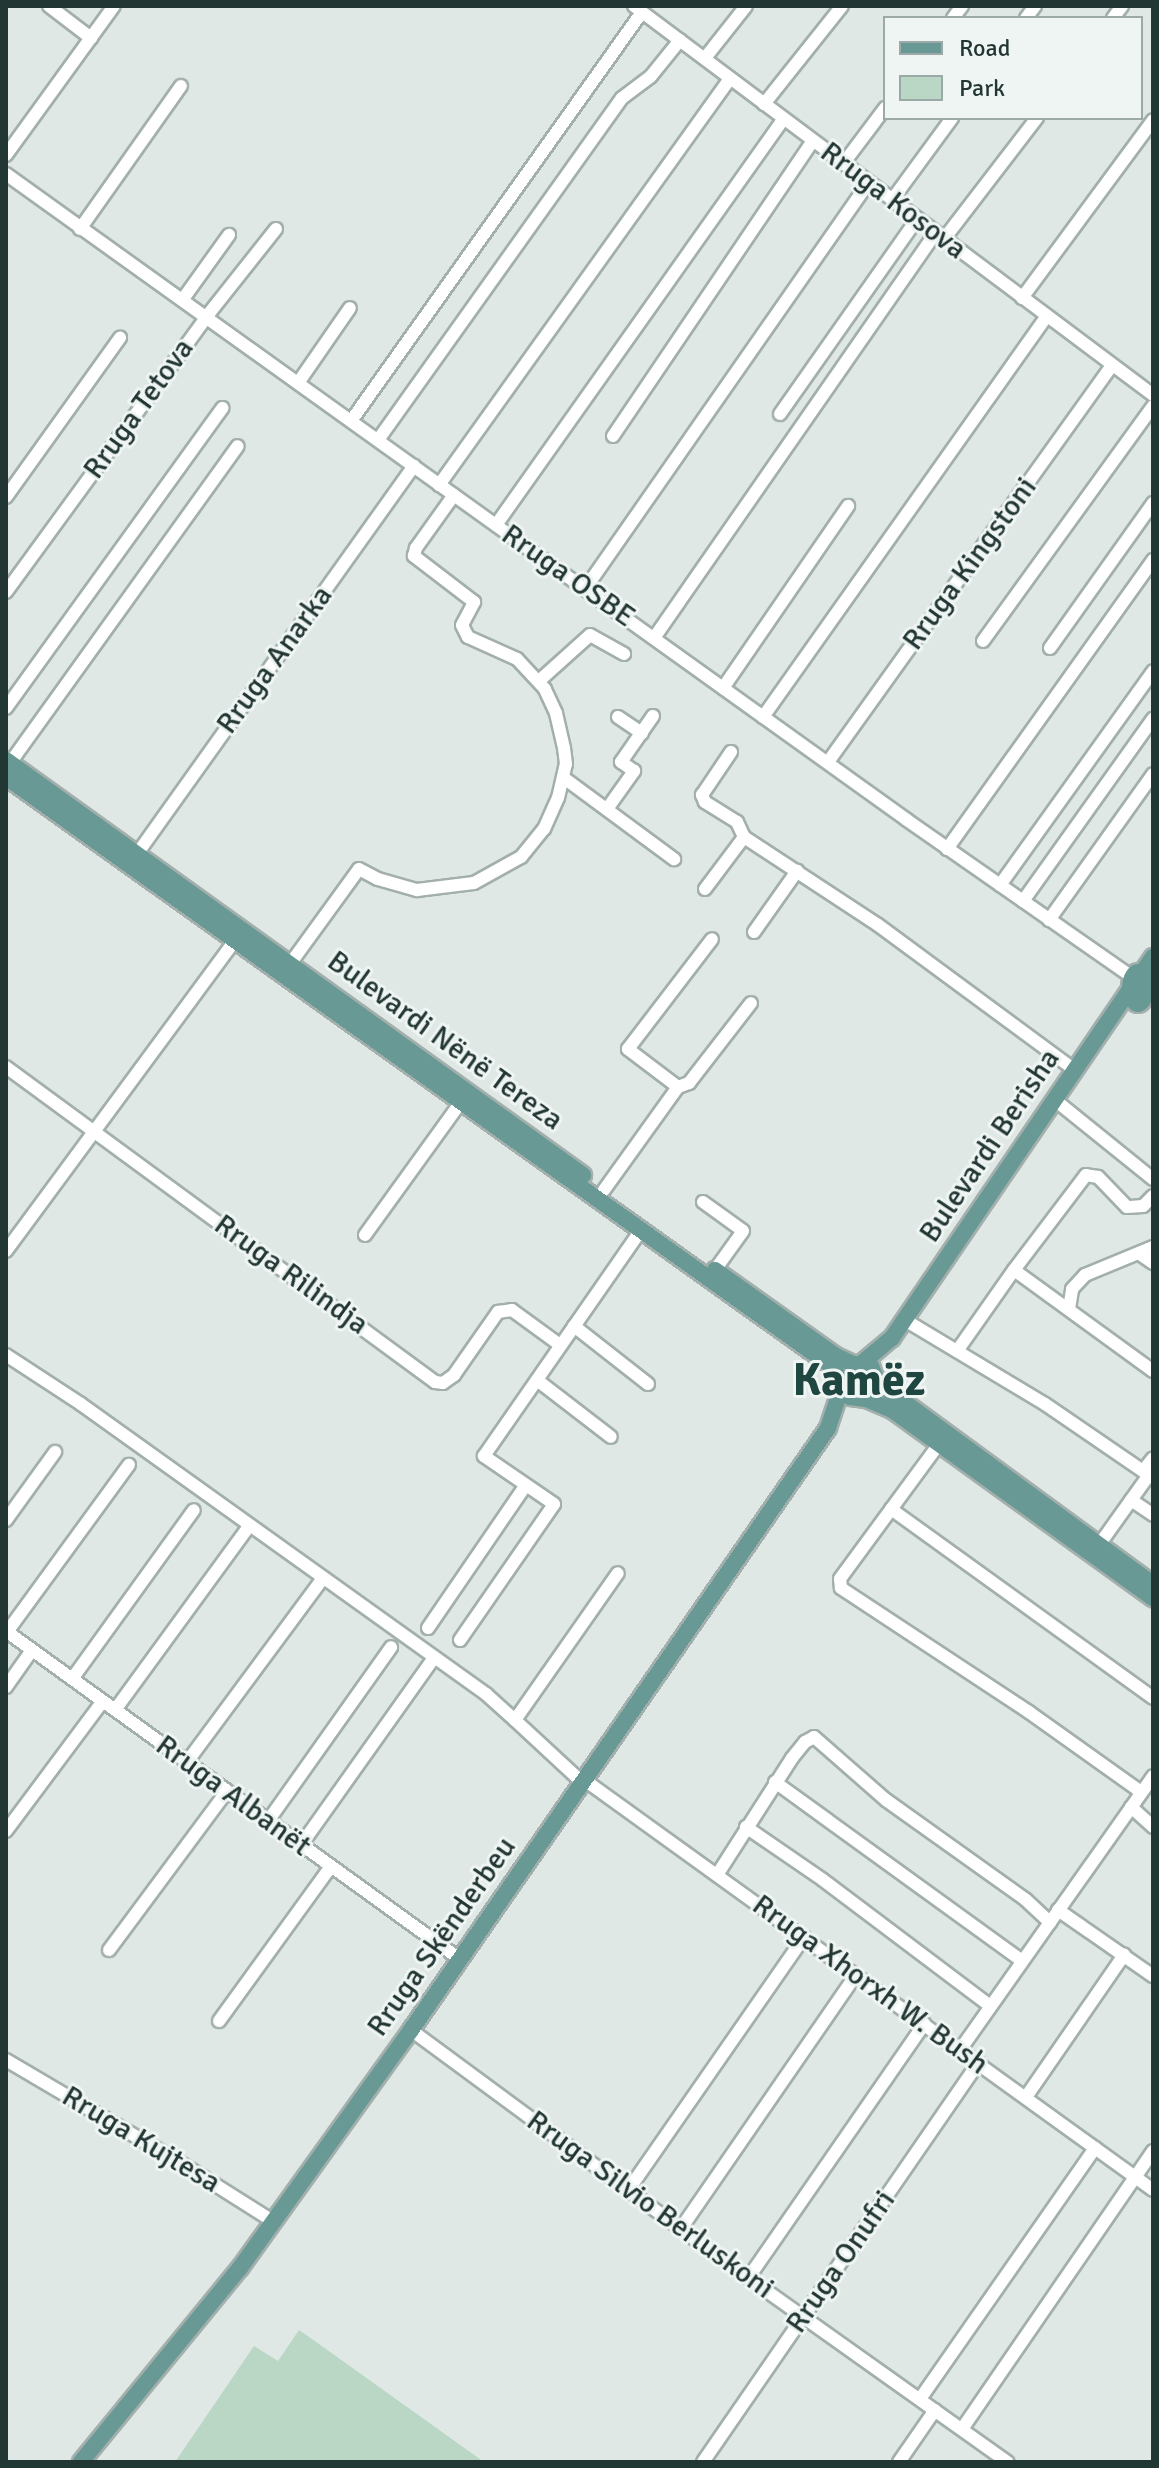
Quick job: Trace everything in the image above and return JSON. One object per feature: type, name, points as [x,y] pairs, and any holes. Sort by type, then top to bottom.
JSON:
[{"type":"main road","name":"Bulevardi Nënë Tereza","points":[[7,767],[137,854],[604,1190],[644,1225],[830,1365],[850,1397],[892,1410],[1153,1598]]},
{"type":"main road","name":"Bulevardi Nënë Tereza","points":[[7,767],[235,940],[461,1102],[857,1363],[871,1366],[878,1379],[1153,1584]]},
{"type":"main road","name":"Bulevardi Berisha","points":[[878,1379],[892,1338],[1140,981],[1153,957]]},
{"type":"main road","name":"Bulevardi Berisha","points":[[857,1363],[892,1338]]},
{"type":"main road","points":[[842,1382],[857,1363]]},
{"type":"main road","points":[[863,1400],[874,1393],[878,1379]]},
{"type":"main road","name":"Rruga Skënderbeu","points":[[828,1428],[842,1382]]},
{"type":"main road","name":"Rruga Skënderbeu","points":[[81,2462],[274,2222],[461,1960],[828,1428],[863,1400]]},
{"type":"street","points":[[49,6],[91,38]]},
{"type":"street","points":[[6,155],[114,6]]},
{"type":"street","points":[[705,58],[746,6]]},
{"type":"street","points":[[764,104],[842,6]]},
{"type":"street","points":[[351,421],[638,9]]},
{"type":"street","name":"Rruga Kosova","points":[[638,9],[1153,395]]},
{"type":"street","points":[[378,440],[622,98],[651,76],[680,40]]},
{"type":"street","points":[[439,485],[730,79]]},
{"type":"street","points":[[80,229],[181,86]]},
{"type":"street","points":[[843,164],[883,111]]},
{"type":"street","points":[[496,525],[783,119]]},
{"type":"street","points":[[892,200],[951,120]]},
{"type":"street","points":[[654,638],[940,236],[1035,120]]},
{"type":"street","points":[[1022,298],[1153,120]]},
{"type":"street","points":[[613,436],[813,141]]},
{"type":"street","name":"Rruga OSBE","points":[[6,174],[947,849],[1140,981]]},
{"type":"street","points":[[585,589],[868,183]]},
{"type":"street","points":[[780,414],[917,219]]},
{"type":"street","name":"Rruga Tetova","points":[[6,592],[207,316],[276,229]]},
{"type":"street","points":[[183,299],[229,235]]},
{"type":"street","points":[[298,383],[350,308]]},
{"type":"street","points":[[763,717],[1047,316]]},
{"type":"street","points":[[6,497],[120,338]]},
{"type":"street","name":"Rruga Kingstoni","points":[[828,762],[1112,365]]},
{"type":"street","points":[[983,641],[1153,406]]},
{"type":"street","points":[[6,708],[222,408]]},
{"type":"street","points":[[7,767],[238,446]]},
{"type":"street","name":"Rruga Anarka","points":[[137,854],[414,466]]},
{"type":"street","points":[[290,964],[359,869],[397,886],[427,890],[474,883],[506,869],[521,857],[544,829],[564,778],[566,764],[561,732],[540,680],[517,659],[468,637],[462,625],[474,602],[414,556],[416,548],[454,495]]},
{"type":"street","points":[[1050,648],[1153,503]]},
{"type":"street","points":[[723,688],[848,506]]},
{"type":"street","points":[[947,849],[1153,560]]},
{"type":"street","points":[[540,680],[590,635],[624,654]]},
{"type":"street","points":[[1000,885],[1153,671]]},
{"type":"street","points":[[607,809],[634,771],[621,762],[653,716]]},
{"type":"street","points":[[618,717],[642,733]]},
{"type":"street","points":[[1023,901],[1153,719]]},
{"type":"street","points":[[731,752],[703,792],[702,799],[737,822],[744,837],[878,925],[1076,1071]]},
{"type":"street","points":[[1049,920],[1153,774]]},
{"type":"street","points":[[564,778],[674,859]]},
{"type":"street","points":[[705,889],[744,837]]},
{"type":"street","points":[[754,932],[797,871]]},
{"type":"street","points":[[678,1087],[628,1049],[712,939]]},
{"type":"street","points":[[8,1244],[95,1132],[235,940]]},
{"type":"street","points":[[604,1190],[678,1087],[689,1083],[751,1003]]},
{"type":"street","name":"Rruga Rilindja","points":[[6,1067],[435,1382],[443,1383],[454,1375],[498,1312],[512,1310],[560,1345]]},
{"type":"street","points":[[1055,1100],[1153,1179]]},
{"type":"street","points":[[365,1235],[461,1102]]},
{"type":"street","points":[[957,1351],[1086,1175],[1098,1177],[1123,1205],[1139,1207],[1151,1203]]},
{"type":"street","points":[[703,1202],[743,1231],[715,1270]]},
{"type":"street","points":[[460,1640],[553,1507],[551,1502],[484,1456],[644,1225]]},
{"type":"street","points":[[1069,1309],[1077,1281],[1153,1247]]},
{"type":"street","points":[[1140,1254],[1153,1263]]},
{"type":"street","points":[[1014,1270],[1153,1371]]},
{"type":"street","points":[[905,1320],[1045,1404],[1148,1475]]},
{"type":"street","points":[[574,1326],[648,1384]]},
{"type":"street","name":"Rruga Xhorxh W. Bush","points":[[6,1355],[81,1404],[486,1694],[585,1782],[1153,2190]]},
{"type":"street","points":[[537,1380],[611,1437]]},
{"type":"street","points":[[939,1444],[840,1579],[841,1588],[1029,1712],[1141,1792]]},
{"type":"street","points":[[6,1520],[55,1452]]},
{"type":"street","points":[[1099,1545],[1148,1475],[1153,1458]]},
{"type":"street","points":[[7,1632],[129,1465]]},
{"type":"street","points":[[428,1628],[526,1485]]},
{"type":"street","points":[[1131,1500],[1153,1515]]},
{"type":"street","points":[[891,1509],[1153,1698]]},
{"type":"street","points":[[72,1679],[194,1510]]},
{"type":"street","points":[[115,1710],[249,1526]]},
{"type":"street","points":[[515,1720],[618,1573]]},
{"type":"street","points":[[187,1762],[323,1578]]},
{"type":"street","name":"Rruga Albanët","points":[[7,1632],[461,1960]]},
{"type":"street","points":[[268,1821],[391,1647]]},
{"type":"street","points":[[6,1687],[32,1650]]},
{"type":"street","points":[[301,1845],[434,1658]]},
{"type":"street","points":[[6,1831],[103,1701]]},
{"type":"street","points":[[717,1875],[775,1782],[805,1742],[814,1737],[886,1800],[1026,1900],[1050,1922]]},
{"type":"street","points":[[960,2050],[1153,1776]]},
{"type":"street","points":[[775,1782],[1022,1961]]},
{"type":"street","points":[[109,1950],[227,1791]]},
{"type":"street","points":[[1131,1807],[1153,1827]]},
{"type":"street","points":[[746,1827],[823,1880],[990,2006]]},
{"type":"street","points":[[219,2021],[331,1866]]},
{"type":"street","points":[[1058,1910],[1153,1976]]},
{"type":"street","points":[[629,2189],[804,1937]]},
{"type":"street","points":[[1026,2097],[1124,1955]]},
{"type":"street","points":[[682,2227],[856,1975]]},
{"type":"street","points":[[749,2277],[924,2024]]},
{"type":"street","name":"Rruga Silvio Berluskoni","points":[[411,2030],[1007,2462]]},
{"type":"street","name":"Rruga Kujtesa","points":[[6,2060],[167,2154],[274,2222]]},
{"type":"street","name":"Rruga Onufri","points":[[703,2462],[978,2063]]},
{"type":"street","points":[[920,2399],[1095,2148]]},
{"type":"street","points":[[962,2429],[1153,2151]]},
{"type":"street","points":[[899,2462],[935,2410]]},
{"type":"green space","points":[[299,2330],[484,2462],[175,2462],[254,2346],[278,2361]]},
{"type":"district","name":"Kamëz","points":[[859,1380]]}]
